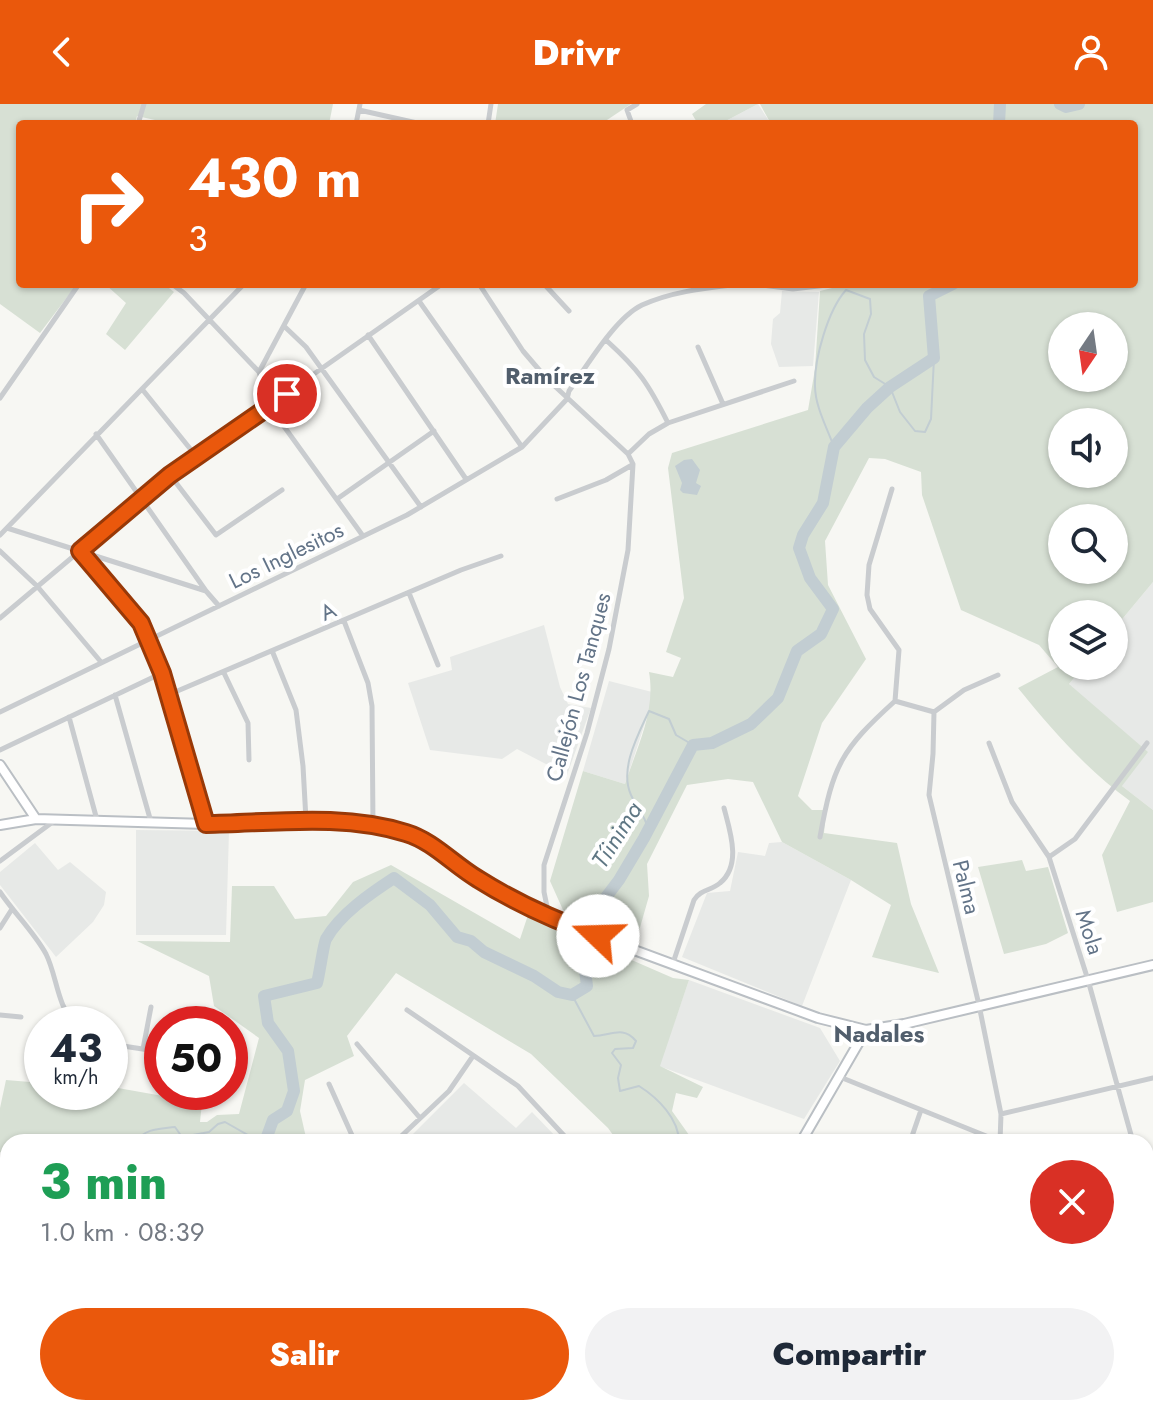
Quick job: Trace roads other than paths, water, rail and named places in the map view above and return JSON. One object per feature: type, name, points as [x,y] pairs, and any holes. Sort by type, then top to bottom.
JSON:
[{"type":"main road","points":[[0,765],[36,819]]},
{"type":"main road","points":[[0,825],[36,819],[206,824],[306,821],[373,825],[410,834],[476,878],[572,927],[818,1018],[866,1030],[904,1024],[1153,965]]},
{"type":"main road","points":[[806,1134],[866,1030]]},
{"type":"street","points":[[631,120],[627,110],[637,104]]},
{"type":"street","points":[[360,107],[406,120]]},
{"type":"street","points":[[0,398],[76,288]]},
{"type":"street","points":[[176,288],[259,372],[270,407],[363,536]]},
{"type":"street","points":[[0,535],[240,288]]},
{"type":"street","points":[[259,372],[304,288]]},
{"type":"street","points":[[0,618],[170,475],[437,288]]},
{"type":"street","points":[[482,288],[523,351],[567,399],[628,454],[632,463],[606,480],[557,499]]},
{"type":"street","points":[[548,288],[569,311]]},
{"type":"street","name":"Los Inglesitos","points":[[0,712],[421,507],[522,447],[567,399],[569,391],[629,314],[641,306],[684,291],[708,288]]},
{"type":"street","points":[[419,301],[522,447]]},
{"type":"street","points":[[285,327],[306,347],[421,507]]},
{"type":"street","points":[[368,335],[466,479]]},
{"type":"street","points":[[607,341],[638,369],[668,423]]},
{"type":"street","points":[[698,347],[723,404]]},
{"type":"street","points":[[628,454],[649,434],[668,423],[794,381]]},
{"type":"street","points":[[142,389],[196,456]]},
{"type":"street","points":[[336,499],[434,431]]},
{"type":"street","points":[[96,434],[219,606]]},
{"type":"street","name":"Callejón Los Tanques","points":[[549,917],[544,892],[544,865],[587,733],[609,649],[628,550],[632,463]]},
{"type":"street","points":[[170,475],[216,535],[282,490]]},
{"type":"street","points":[[820,837],[828,792],[842,756],[895,701],[899,650],[870,609],[867,595],[869,565],[892,489]]},
{"type":"street","points":[[7,528],[206,591]]},
{"type":"street","points":[[0,551],[37,586],[101,662]]},
{"type":"street","points":[[80,551],[141,623],[162,673],[206,824]]},
{"type":"street","name":"A","points":[[168,695],[501,556]]},
{"type":"street","points":[[409,593],[438,665]]},
{"type":"street","points":[[344,621],[368,683],[372,706],[373,825]]},
{"type":"street","points":[[273,653],[296,710],[306,821]]},
{"type":"street","points":[[0,750],[162,673]]},
{"type":"street","points":[[224,673],[248,723],[249,760]]},
{"type":"street","points":[[895,701],[934,712],[964,690],[998,675]]},
{"type":"street","points":[[115,695],[151,823]]},
{"type":"street","name":"Palma","points":[[934,712],[929,795],[979,1005],[1001,1114],[1000,1134]]},
{"type":"street","points":[[69,717],[97,821]]},
{"type":"street","name":"Mola","points":[[989,743],[1012,802],[1049,857],[1088,980],[1130,1134]]},
{"type":"street","points":[[1049,857],[1075,839],[1147,743]]},
{"type":"street","points":[[673,963],[698,892],[719,885],[727,874],[733,846],[724,808]]},
{"type":"street","points":[[0,861],[56,820]]},
{"type":"street","points":[[0,892],[45,953],[65,1006]]},
{"type":"street","points":[[0,928],[12,909]]},
{"type":"street","points":[[407,1010],[518,1086],[563,1134]]},
{"type":"street","points":[[0,1015],[21,1017]]},
{"type":"street","points":[[128,1047],[143,1049],[144,1044]]},
{"type":"street","points":[[357,1044],[420,1118]]},
{"type":"street","points":[[403,1134],[449,1091],[473,1056]]},
{"type":"street","points":[[839,1076],[980,1134]]},
{"type":"street","points":[[1001,1114],[1153,1078]]},
{"type":"street","points":[[329,1084],[351,1134]]},
{"type":"street","points":[[913,1134],[921,1110]]},
{"type":"waterway","points":[[999,120],[1000,104]]},
{"type":"waterway","points":[[1060,104],[1066,107],[1079,104]]},
{"type":"waterway","name":"Tíinima","points":[[268,1134],[273,1120],[287,1111],[294,1091],[288,1051],[268,1023],[264,996],[317,983],[325,942],[332,930],[357,905],[394,878],[430,905],[457,937],[471,941],[484,952],[534,976],[558,992],[572,995],[587,986],[583,954],[588,921],[619,880],[693,745],[712,743],[751,724],[778,698],[797,651],[821,634],[833,609],[810,578],[799,548],[803,535],[823,503],[834,447],[867,408],[890,387],[934,358],[929,296],[945,288]]},
{"type":"waterway","name":"Tíinima","points":[[834,447],[817,401],[815,375],[828,322],[846,290],[870,299],[871,314],[864,334],[865,360],[874,377],[890,387],[900,412],[915,431],[925,432],[931,419],[934,358]]},
{"type":"waterway","points":[[648,829],[631,795],[627,774],[631,752],[649,711],[669,719],[676,735],[693,745]]},
{"type":"waterway","points":[[572,995],[594,1036],[621,1032],[636,1041],[633,1048],[615,1049],[612,1053],[621,1065],[618,1078],[620,1091],[639,1086],[666,1110],[678,1134]]},
{"type":"waterway","points":[[198,1134],[209,1132],[225,1122],[246,1134]]},
{"type":"waterway","points":[[144,1134],[175,1127],[180,1134]]},
{"type":"district","name":"Ramírez","points":[[550,376]]},
{"type":"district","name":"Nadales","points":[[879,1034]]}]
